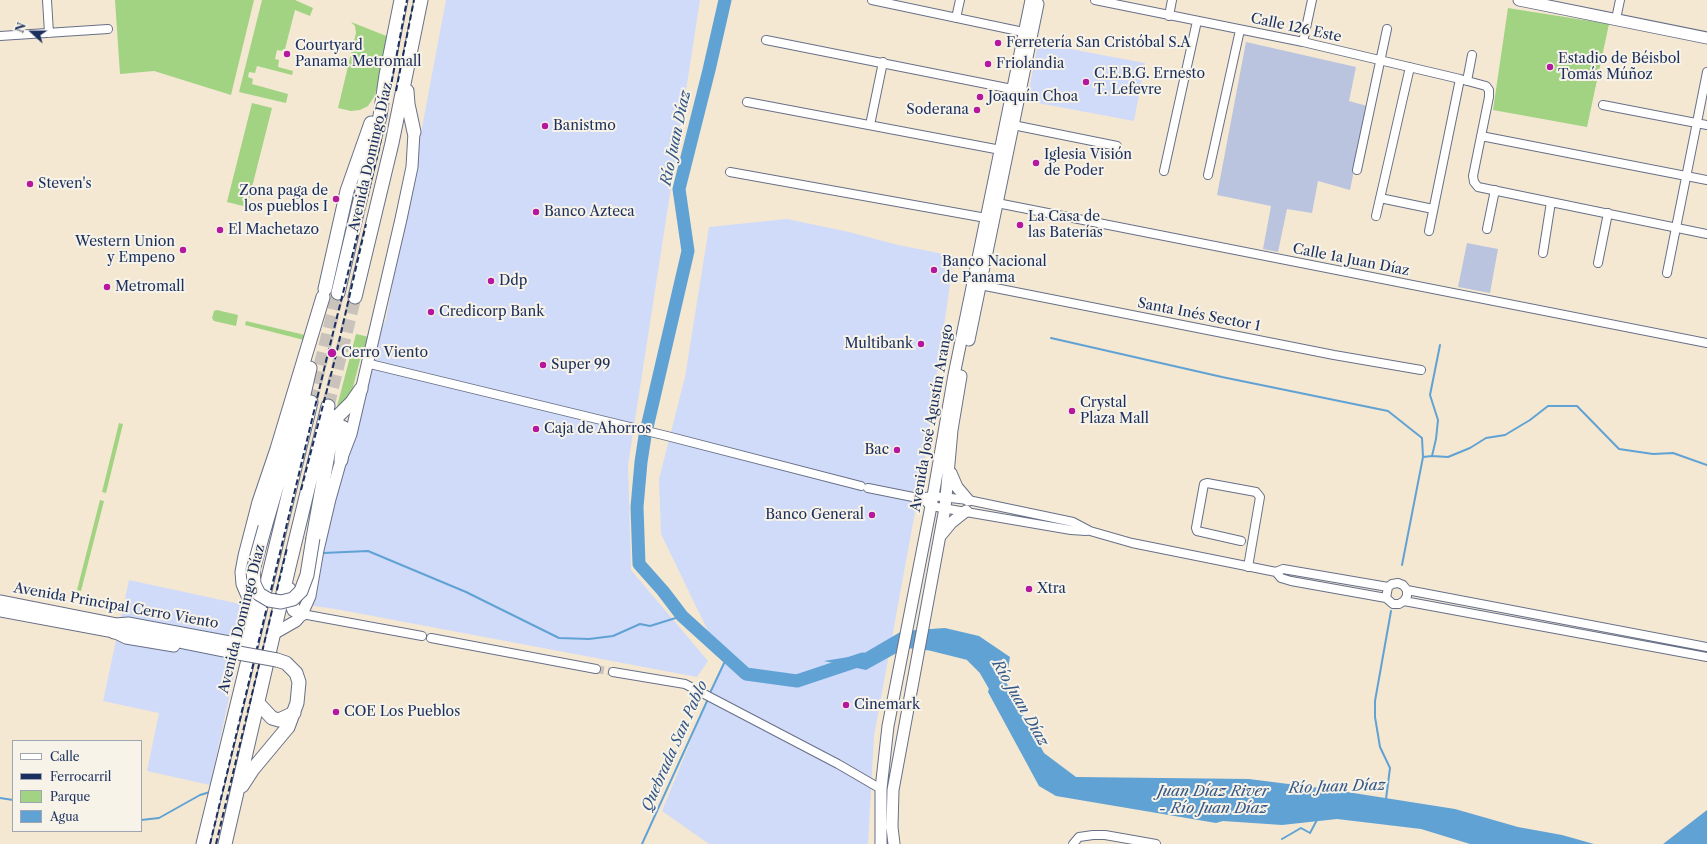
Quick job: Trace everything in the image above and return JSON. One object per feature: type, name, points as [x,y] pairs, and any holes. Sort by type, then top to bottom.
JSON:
[{"type":"main road","name":"Avenida Domingo Díaz","points":[[348,251],[380,116],[386,75],[401,0]]},
{"type":"main road","name":"Avenida Domingo Díaz","points":[[355,297],[392,143],[421,0]]},
{"type":"main road","name":"Avenida José Agustín Arango","points":[[894,844],[892,816],[893,790],[946,503],[950,470],[952,430],[977,284],[1028,33],[1031,0]]},
{"type":"main road","name":"Avenida José Agustín Arango","points":[[1028,33],[1039,0]]},
{"type":"main road","points":[[1520,0],[1707,38]]},
{"type":"main road","points":[[275,632],[296,622],[302,614],[310,596],[318,550],[361,388],[412,167],[414,132],[408,104],[407,73]]},
{"type":"main road","points":[[327,296],[347,191],[386,75]]},
{"type":"main road","points":[[242,686],[242,671],[254,617],[252,605],[243,584],[242,572],[245,556],[259,502],[312,334],[327,296],[348,251],[347,191]]},
{"type":"main road","name":"Avenida José Agustín Arango","points":[[881,844],[881,789],[884,749],[932,501],[944,427],[977,284],[986,218],[993,202]]},
{"type":"main road","points":[[225,844],[275,632],[289,567],[328,406],[332,434],[307,575],[301,591],[292,599],[281,602],[269,600],[259,594],[254,584],[253,570],[304,394],[312,357],[312,334]]},
{"type":"main road","points":[[311,477],[332,434],[338,416],[352,402],[361,388]]},
{"type":"main road","name":"Avenida Domingo Díaz","points":[[203,844],[311,402]]},
{"type":"main road","points":[[332,434],[340,426],[344,428],[341,460]]},
{"type":"main road","points":[[940,536],[967,506],[950,470]]},
{"type":"main road","points":[[289,567],[289,596],[294,610],[302,614]]},
{"type":"main road","name":"Avenida Principal Cerro Viento","points":[[0,601],[115,628],[126,638],[233,651]]},
{"type":"main road","name":"Avenida Principal Cerro Viento","points":[[0,611],[115,628],[128,623],[233,651]]},
{"type":"main road","points":[[115,628],[277,660],[286,663],[296,673],[299,682],[299,691],[294,713],[288,727],[252,769],[237,792]]},
{"type":"main road","points":[[233,651],[250,634]]},
{"type":"main road","points":[[233,651],[242,671]]},
{"type":"main road","points":[[258,703],[272,718],[279,720],[294,713]]},
{"type":"main road","points":[[892,816],[888,800],[881,789],[890,782],[897,769]]},
{"type":"street","points":[[47,0],[49,33]]},
{"type":"street","points":[[872,0],[908,4],[956,18],[1028,33]]},
{"type":"street","points":[[956,18],[960,0]]},
{"type":"street","name":"Calle 126 Este","points":[[1095,0],[1303,42],[1486,86],[1489,90],[1482,136]]},
{"type":"street","points":[[1169,16],[1172,0]]},
{"type":"street","points":[[1303,42],[1312,0]]},
{"type":"street","points":[[1616,19],[1620,0]]},
{"type":"street","points":[[1164,171],[1197,21]]},
{"type":"street","points":[[0,36],[108,29]]},
{"type":"street","points":[[1357,170],[1387,29]]},
{"type":"street","points":[[1208,176],[1240,30]]},
{"type":"street","points":[[766,40],[883,62],[1017,90]]},
{"type":"street","points":[[1429,231],[1464,80],[1472,55]]},
{"type":"street","points":[[870,125],[883,62]]},
{"type":"street","points":[[1376,216],[1410,67]]},
{"type":"street","points":[[1667,273],[1707,72]]},
{"type":"street","points":[[747,102],[1004,150]]},
{"type":"street","points":[[1604,105],[1707,125]]},
{"type":"street","points":[[1009,125],[1117,146]]},
{"type":"street","points":[[1707,180],[1482,136],[1473,176],[1474,182],[1478,187],[1707,234]]},
{"type":"street","points":[[730,172],[986,218]]},
{"type":"street","points":[[1487,229],[1495,190]]},
{"type":"street","points":[[1380,198],[1433,209]]},
{"type":"street","name":"Calle 1a Juan Díaz","points":[[993,202],[1707,343]]},
{"type":"street","points":[[1543,252],[1551,202]]},
{"type":"street","points":[[1598,264],[1608,213]]},
{"type":"street","name":"Santa Inés Sector 1","points":[[977,284],[1421,370]]},
{"type":"street","points":[[366,363],[667,436],[865,487],[932,501],[1073,522],[1090,531],[1132,543],[1276,572],[1283,569],[1388,587],[1392,584],[1398,583],[1403,585],[1407,590],[1407,596],[1404,601],[1399,604],[1393,604],[1386,598],[1291,581],[1281,578],[1276,572]]},
{"type":"street","points":[[1241,541],[1197,531],[1196,528],[1204,484],[1207,483],[1256,492],[1260,497],[1248,566]]},
{"type":"street","points":[[1386,598],[1388,587]]},
{"type":"street","points":[[1407,590],[1707,646]]},
{"type":"street","points":[[1404,601],[1707,657]]},
{"type":"street","points":[[302,614],[422,636]]},
{"type":"street","points":[[431,638],[596,669]]},
{"type":"street","points":[[613,672],[685,684],[838,764],[881,789]]},
{"type":"street","points":[[1073,844],[1079,837],[1093,835],[1105,835],[1156,844]]},
{"type":"shaded area","points":[[446,0],[700,0],[628,465],[631,570],[708,661],[697,677],[308,605],[365,364],[386,319]]},
{"type":"shaded area","points":[[1246,42],[1356,67],[1349,101],[1367,106],[1350,190],[1318,181],[1312,213],[1287,209],[1278,252],[1263,249],[1271,206],[1217,195]]},
{"type":"shaded area","name":"C.E.B.G. Ernesto T. Lefevre","points":[[1038,43],[1145,63],[1134,121],[1027,101]]},
{"type":"shaded area","points":[[787,219],[849,232],[898,245],[954,256],[926,452],[874,736],[868,844],[709,844],[662,811],[723,662],[661,534],[659,479],[685,377],[709,227]]},
{"type":"shaded area","points":[[1467,243],[1498,249],[1490,293],[1458,287]]},
{"type":"shaded area","points":[[129,580],[249,606],[210,785],[147,771],[159,713],[103,701]]},
{"type":"green space","points":[[115,0],[254,0],[231,95],[154,71],[120,74]]},
{"type":"green space","points":[[262,0],[295,0],[313,8],[310,16],[295,10],[285,49],[282,51],[277,50],[275,59],[279,60],[278,67],[293,71],[292,75],[257,66],[255,73],[249,72],[248,77],[253,79],[252,84],[288,94],[286,103],[239,92]]},
{"type":"green space","name":"Estadio de Béisbol Tomás Múñoz","points":[[1508,8],[1609,24],[1587,127],[1493,110]]},
{"type":"green space","points":[[351,22],[389,37],[374,97],[368,106],[360,110],[351,111],[338,108],[356,33],[355,26]]},
{"type":"green space","points":[[252,103],[272,108],[247,207],[227,202]]},
{"type":"green space","points":[[217,310],[238,315],[236,326],[214,321],[212,318],[214,311]]},
{"type":"green space","points":[[246,321],[305,335],[304,340],[245,325]]},
{"type":"green space","points":[[356,334],[369,337],[360,360],[351,395],[335,414]]},
{"type":"green space","points":[[119,423],[123,424],[106,493],[102,492]]},
{"type":"green space","points":[[100,500],[104,501],[81,591],[77,590]]},
{"type":"water","name":"Juan Díaz River - Río Juan Díaz","points":[[945,628],[979,636],[1010,657],[1006,682],[1044,753],[1076,777],[1249,779],[1328,789],[1455,809],[1518,827],[1562,835],[1594,844],[1470,844],[1421,829],[1337,819],[1282,825],[1223,821],[1216,823],[1056,796],[1039,786],[988,692],[992,676],[978,653],[940,642],[902,650],[866,670],[824,661],[861,655],[902,631]]},
{"type":"water","points":[[1707,810],[1707,844],[1663,844]]},
{"type":"waterway","name":"Río Juan Díaz","points":[[725,0],[679,189],[688,251],[645,436],[637,507],[639,564],[663,591],[682,616],[746,674],[797,681],[863,659]]},
{"type":"waterway","points":[[1051,338],[1222,377],[1388,411],[1422,438],[1423,457],[1402,565]]},
{"type":"waterway","points":[[1423,457],[1432,456],[1436,439],[1438,420],[1430,395],[1440,345]]},
{"type":"waterway","points":[[1432,456],[1448,457],[1470,448],[1486,438],[1505,435],[1530,420],[1548,406],[1577,406],[1619,449],[1653,454],[1673,453],[1707,465]]},
{"type":"waterway","points":[[323,553],[368,551],[466,592],[559,638],[589,639],[613,636],[640,624],[650,626],[682,616]]},
{"type":"waterway","points":[[1386,799],[1390,768],[1380,747],[1375,717],[1375,701],[1391,611]]},
{"type":"waterway","name":"Río Juan Díaz","points":[[912,642],[930,644],[970,654],[985,669],[1000,695]]},
{"type":"waterway","name":"Quebrada San Pablo","points":[[709,695],[727,657]]},
{"type":"waterway","name":"Quebrada San Pablo","points":[[642,844],[708,699]]},
{"type":"waterway","points":[[142,820],[159,818],[200,795],[210,792]]},
{"type":"waterway","points":[[0,798],[12,800]]},
{"type":"waterway","points":[[1282,839],[1301,828],[1310,833],[1318,818]]},
{"type":"tunnel","points":[[311,402],[338,293]]},
{"type":"tunnel","points":[[328,406],[355,297]]},
{"type":"tunnel","points":[[596,669],[613,672]]},
{"type":"railway","points":[[210,844],[327,357],[379,149],[407,0]]},
{"type":"railway","points":[[396,91],[414,0]]},
{"type":"railway","points":[[301,490],[335,359],[366,224]]},
{"type":"railway","points":[[216,844],[287,548]]},
{"type":"place","name":"Ferretería San Cristóbal S.A","points":[[998,43]]},
{"type":"place","name":"Courtyard Panama Metromall","points":[[287,54]]},
{"type":"place","name":"Friolandia","points":[[988,64]]},
{"type":"place","name":"Estadio de Béisbol Tomás Múñoz","points":[[1550,67]]},
{"type":"place","name":"C.E.B.G. Ernesto T. Lefevre","points":[[1086,82]]},
{"type":"place","name":"Joaquín Choa","points":[[980,97]]},
{"type":"place","name":"Soderana","points":[[977,110]]},
{"type":"place","name":"Banistmo","points":[[545,126]]},
{"type":"place","name":"Iglesia Visión de Poder","points":[[1036,163]]},
{"type":"place","name":"Steven's","points":[[30,184]]},
{"type":"place","name":"Zona paga de los pueblos I","points":[[336,199]]},
{"type":"place","name":"Banco Azteca","points":[[536,212]]},
{"type":"place","name":"La Casa de las Baterías","points":[[1020,225]]},
{"type":"place","name":"El Machetazo","points":[[220,230]]},
{"type":"place","name":"Western Union y Empeno","points":[[183,250]]},
{"type":"place","name":"Banco Nacional de Panama","points":[[934,270]]},
{"type":"place","name":"Ddp","points":[[491,281]]},
{"type":"place","name":"Metromall","points":[[107,287]]},
{"type":"place","name":"Credicorp Bank","points":[[431,312]]},
{"type":"place","name":"Multibank","points":[[921,344]]},
{"type":"place","name":"Cerro Viento","points":[[332,353]]},
{"type":"place","name":"Super 99","points":[[543,365]]},
{"type":"place","name":"Crystal Plaza Mall","points":[[1072,411]]},
{"type":"place","name":"Caja de Ahorros","points":[[536,429]]},
{"type":"place","name":"Bac","points":[[897,450]]},
{"type":"place","name":"Banco General","points":[[872,515]]},
{"type":"place","name":"Xtra","points":[[1029,589]]},
{"type":"place","name":"Cinemark","points":[[846,705]]},
{"type":"place","name":"COE Los Pueblos","points":[[336,712]]}]
